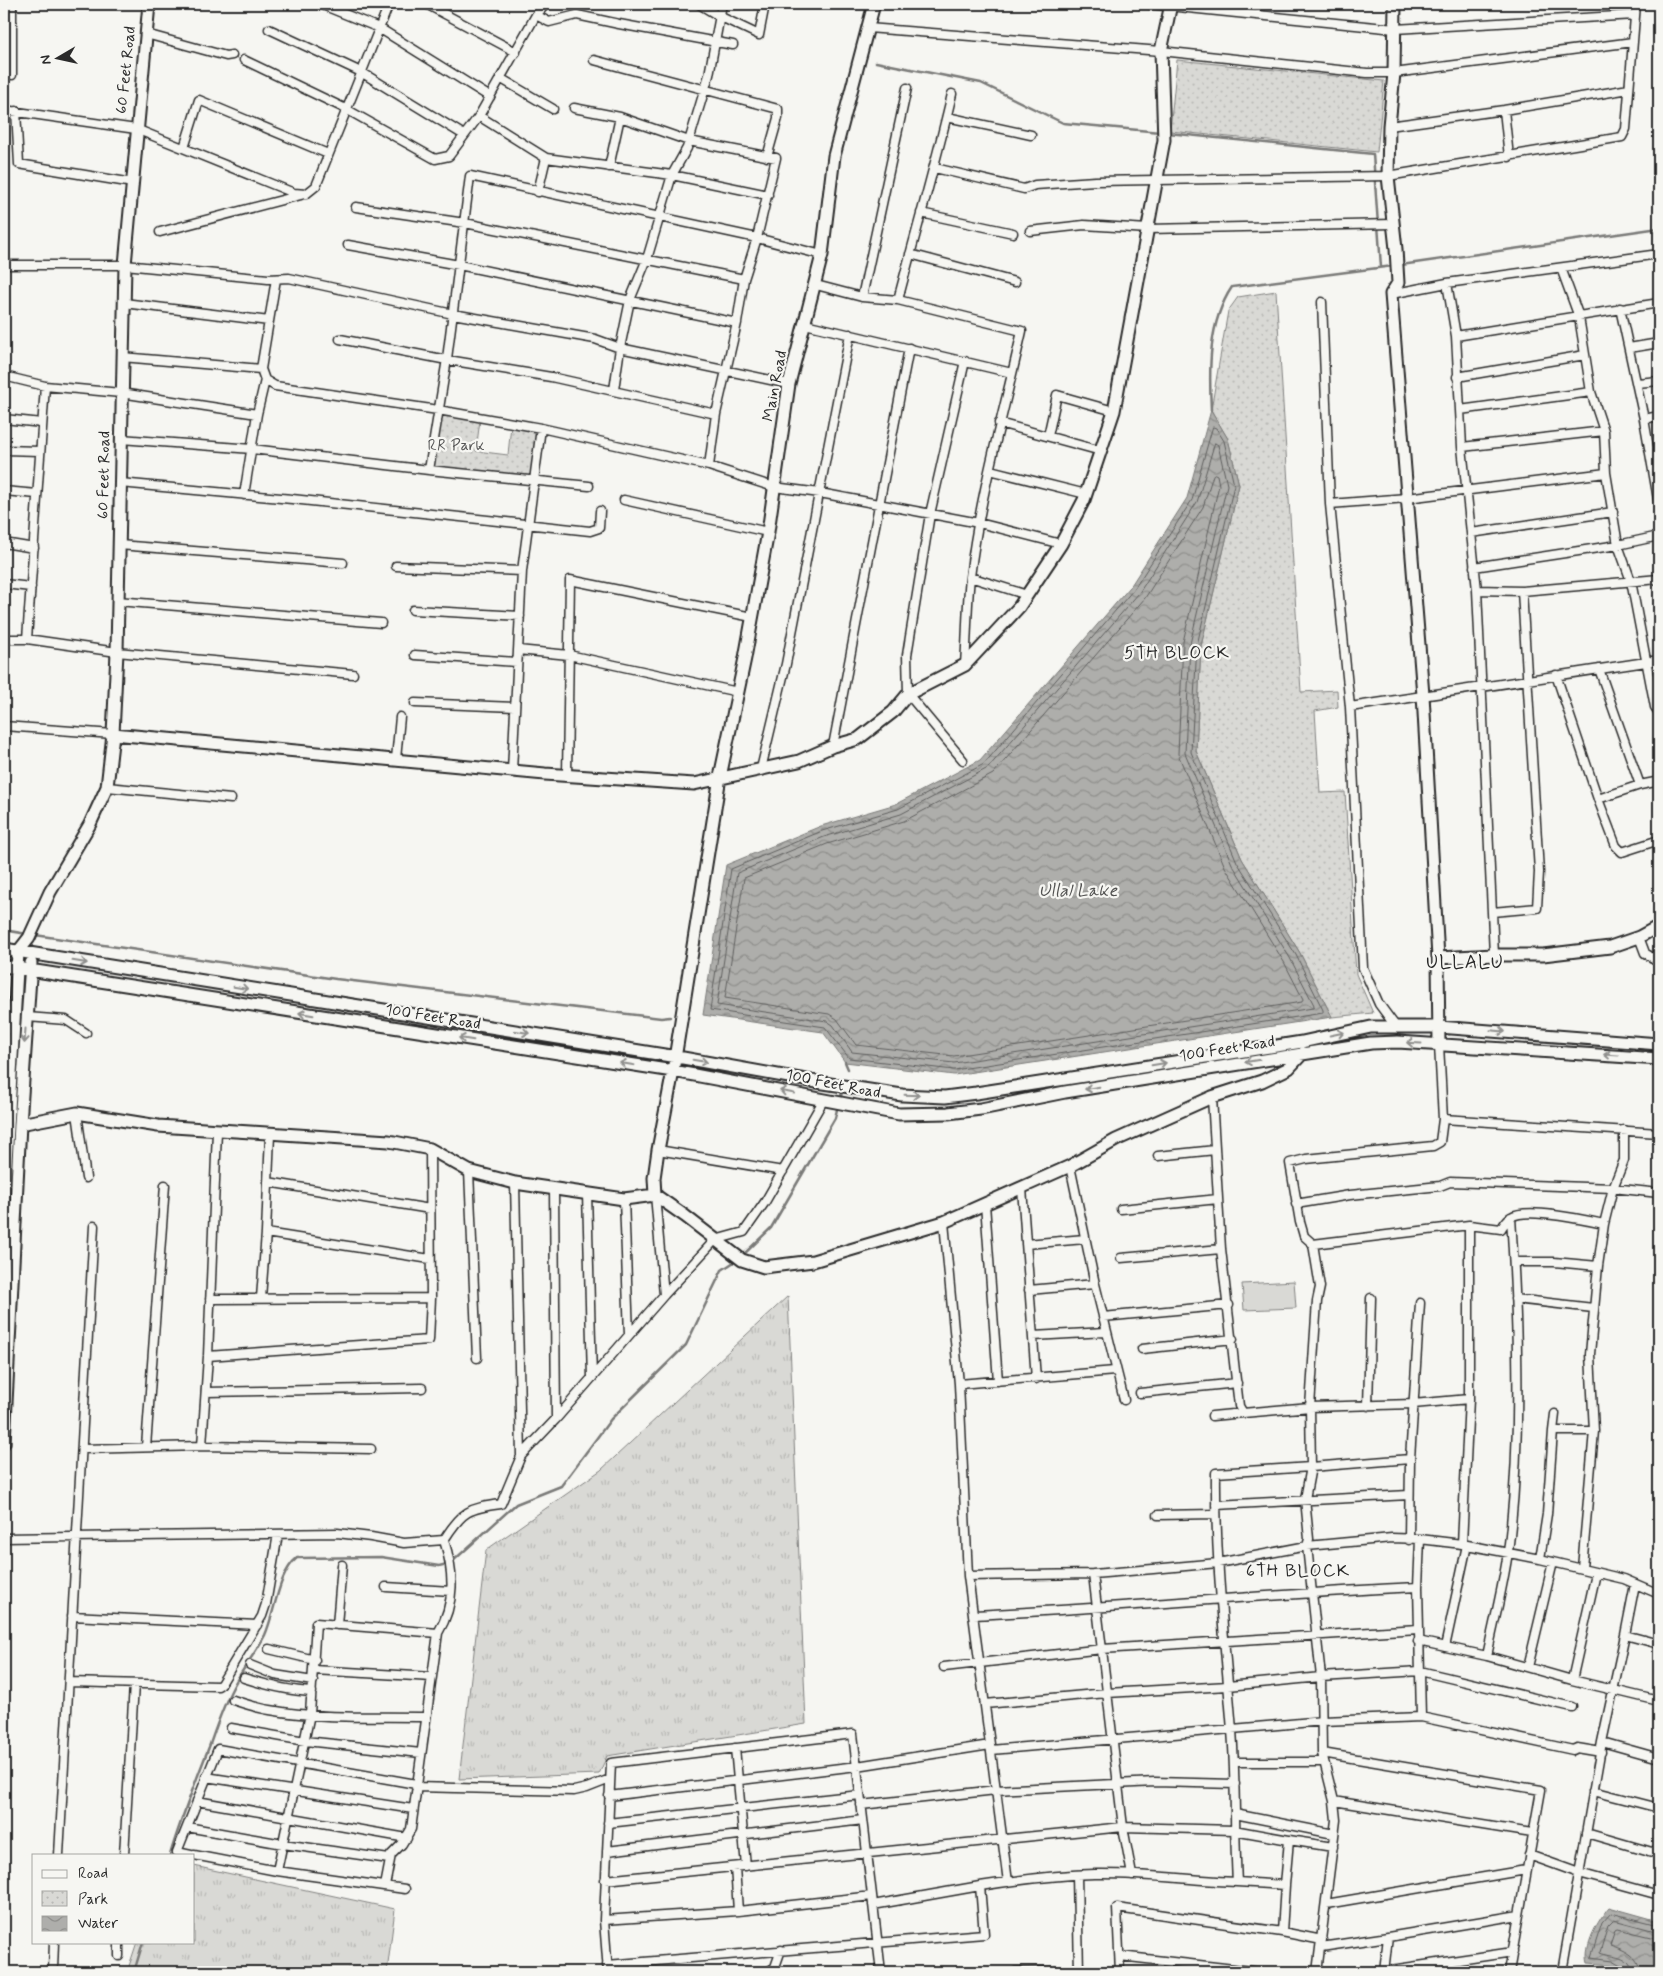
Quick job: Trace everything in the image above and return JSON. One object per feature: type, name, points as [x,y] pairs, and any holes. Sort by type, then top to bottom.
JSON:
[{"type":"street","points":[[12,4],[12,75]]},
{"type":"street","name":"60 Feet Road","points":[[18,952],[30,935],[50,892],[90,824],[107,787],[113,734],[118,601],[125,265],[149,4]]},
{"type":"street","points":[[320,4],[379,28],[490,97]]},
{"type":"street","points":[[160,232],[306,194],[316,186],[389,4]]},
{"type":"street","points":[[426,4],[516,52]]},
{"type":"street","points":[[244,60],[346,109],[435,159],[449,156],[479,116],[536,15],[546,4]]},
{"type":"street","points":[[699,4],[759,35],[765,4]]},
{"type":"street","points":[[614,390],[630,300],[647,259],[658,216],[672,175],[689,142],[704,90],[722,4]]},
{"type":"street","name":"Main Road","points":[[655,1196],[654,1178],[658,1150],[673,1071],[720,778],[768,532],[789,384],[816,285],[822,255],[834,156],[874,4]]},
{"type":"street","points":[[1149,4],[1394,29],[1635,15]]},
{"type":"street","points":[[1317,1972],[1336,1820],[1334,1801],[1322,1753],[1321,1677],[1307,1546],[1309,1539],[1305,1499],[1311,1467],[1310,1407],[1317,1301],[1320,1287],[1313,1244],[1304,1236],[1296,1204],[1290,1163],[1306,1159],[1433,1146],[1440,1142],[1443,1119],[1439,1045],[1438,958],[1423,695],[1391,294],[1398,283],[1388,176],[1389,126],[1394,73],[1395,4]]},
{"type":"street","points":[[935,168],[1024,189],[1046,184],[1139,180],[1388,176],[1622,137],[1626,129],[1636,4]]},
{"type":"street","points":[[4,726],[567,775],[694,784],[799,761],[833,746],[858,738],[893,712],[908,694],[965,665],[1028,595],[1061,544],[1086,494],[1114,411],[1157,181],[1164,140],[1161,51],[1171,5]]},
{"type":"street","points":[[536,15],[549,22],[577,15],[733,44]]},
{"type":"street","points":[[868,28],[1161,51],[1367,73],[1394,73],[1633,42]]},
{"type":"street","points":[[269,29],[361,72],[464,135]]},
{"type":"street","points":[[146,34],[226,56],[232,55]]},
{"type":"street","points":[[594,60],[778,109],[778,118],[767,156]]},
{"type":"street","points":[[500,78],[553,109]]},
{"type":"street","points":[[862,297],[907,88]]},
{"type":"street","points":[[1389,126],[1504,110],[1629,89]]},
{"type":"street","points":[[898,300],[920,213],[935,168],[952,94]]},
{"type":"street","points":[[184,148],[199,100],[328,154]]},
{"type":"street","points":[[574,108],[620,117],[689,142],[776,158],[757,238],[744,279],[737,323],[716,414],[709,466]]},
{"type":"street","points":[[4,110],[136,129],[294,193],[306,194]]},
{"type":"street","points":[[1504,110],[1509,157]]},
{"type":"street","points":[[16,112],[19,164],[134,183]]},
{"type":"street","points":[[479,116],[546,158],[672,175],[768,195]]},
{"type":"street","points":[[609,167],[620,117]]},
{"type":"street","points":[[947,117],[1031,135]]},
{"type":"street","points":[[538,192],[546,158]]},
{"type":"street","points":[[429,470],[447,359],[470,176],[757,238],[822,255]]},
{"type":"street","points":[[356,207],[465,223],[744,279]]},
{"type":"street","points":[[920,213],[1013,233]]},
{"type":"street","points":[[1030,231],[1084,225],[1148,229],[1393,224]]},
{"type":"street","points":[[348,245],[459,265],[737,323]]},
{"type":"street","points":[[910,254],[1015,282]]},
{"type":"street","points":[[1391,294],[1447,283],[1659,254]]},
{"type":"street","points":[[4,265],[125,265],[276,279],[289,278],[453,314],[595,339],[620,348],[789,384]]},
{"type":"street","points":[[1561,268],[1579,317],[1590,392],[1604,431],[1606,473],[1618,545],[1631,581],[1655,707],[1659,713]]},
{"type":"street","points":[[244,494],[257,414],[265,380],[261,369],[276,279]]},
{"type":"street","points":[[1447,283],[1456,336],[1462,447],[1477,590],[1480,687],[1494,955]]},
{"type":"street","points":[[816,285],[862,297],[898,300],[1022,331],[999,423],[970,577],[965,665]]},
{"type":"street","points":[[1322,302],[1330,504],[1350,707],[1363,968],[1379,1004],[1396,1027]]},
{"type":"street","points":[[124,303],[269,321]]},
{"type":"street","points":[[1456,336],[1659,303]]},
{"type":"street","points":[[1620,308],[1655,462],[1659,500]]},
{"type":"street","points":[[806,324],[1012,373]]},
{"type":"street","points":[[761,769],[786,664],[850,334]]},
{"type":"street","points":[[340,339],[551,376],[716,414]]},
{"type":"street","points":[[1629,348],[1659,343]]},
{"type":"street","points":[[833,746],[909,348]]},
{"type":"street","points":[[1457,377],[1585,356]]},
{"type":"street","points":[[122,358],[261,369]]},
{"type":"street","points":[[963,760],[908,694],[907,655],[930,514],[965,361]]},
{"type":"street","points":[[4,376],[45,386],[121,393],[257,414]]},
{"type":"street","points":[[265,380],[275,386],[438,410],[541,428],[709,466],[774,487],[820,493],[980,523],[1061,544]]},
{"type":"street","points":[[1637,383],[1659,380]]},
{"type":"street","points":[[27,639],[45,386]]},
{"type":"street","points":[[1460,410],[1590,392]]},
{"type":"street","points":[[1048,436],[1057,395],[1114,411]]},
{"type":"street","points":[[1644,419],[1659,416]]},
{"type":"street","points":[[4,419],[42,423]]},
{"type":"street","points":[[999,423],[1101,451]]},
{"type":"street","points":[[512,770],[522,571],[526,526],[541,428]]},
{"type":"street","points":[[1462,447],[1604,431]]},
{"type":"street","points":[[121,439],[252,449],[533,482],[589,486]]},
{"type":"street","points":[[4,450],[40,451]]},
{"type":"street","points":[[990,470],[1086,494]]},
{"type":"street","points":[[1330,504],[1407,498],[1606,473]]},
{"type":"street","points":[[120,483],[244,494],[526,526],[590,531],[599,528],[600,511]]},
{"type":"street","points":[[4,492],[37,494]]},
{"type":"street","points":[[624,500],[768,532]]},
{"type":"street","points":[[1471,533],[1613,512]]},
{"type":"street","points":[[1474,567],[1618,545],[1659,536]]},
{"type":"street","points":[[4,543],[34,548]]},
{"type":"street","points":[[119,545],[343,562]]},
{"type":"street","points":[[396,566],[522,571]]},
{"type":"street","points":[[970,577],[1028,595]]},
{"type":"street","points":[[1477,590],[1522,591],[1659,579]]},
{"type":"street","points":[[567,775],[570,580],[752,617]]},
{"type":"street","points":[[4,584],[31,587]]},
{"type":"street","points":[[1492,912],[1537,908],[1539,872],[1522,591]]},
{"type":"street","points":[[118,601],[381,623]]},
{"type":"street","points":[[413,610],[520,616]]},
{"type":"street","points":[[4,639],[27,639],[116,652],[353,674]]},
{"type":"street","points":[[518,650],[568,655],[738,692]]},
{"type":"street","points":[[415,655],[517,662]]},
{"type":"street","points":[[1350,707],[1659,660]]},
{"type":"street","points":[[1599,669],[1640,786]]},
{"type":"street","points":[[1556,675],[1616,846],[1622,852],[1659,840]]},
{"type":"street","points":[[415,703],[515,707]]},
{"type":"street","points":[[396,759],[400,717]]},
{"type":"street","points":[[1598,798],[1655,782],[1659,784]]},
{"type":"street","points":[[107,787],[231,799]]},
{"type":"street","points":[[1438,958],[1543,955],[1610,947],[1639,937],[1659,926]]},
{"type":"street","points":[[4,1443],[20,1124],[29,970],[32,954],[30,935]]},
{"type":"street","points":[[1639,937],[1645,953],[1659,962]]},
{"type":"street","name":"100 Feet Road","points":[[4,949],[675,1056],[846,1087],[902,1095],[945,1097],[1302,1042],[1371,1027],[1440,1027],[1659,1044]]},
{"type":"street","points":[[4,1198],[18,952]]},
{"type":"street","name":"100 Feet Road","points":[[4,966],[673,1071],[899,1114],[948,1113],[1371,1043],[1398,1042],[1659,1059]]},
{"type":"street","points":[[27,1017],[66,1020],[86,1033]]},
{"type":"street","points":[[20,1124],[77,1113],[158,1126],[389,1141],[430,1149],[469,1171],[515,1183],[624,1198],[655,1196],[685,1216],[742,1260],[764,1267],[813,1261],[944,1222],[1070,1166],[1116,1140],[1212,1097],[1262,1081],[1289,1068],[1303,1054],[1302,1042]]},
{"type":"street","points":[[1212,1097],[1221,1248],[1239,1406],[1243,1412]]},
{"type":"street","points":[[444,1540],[459,1519],[476,1507],[501,1504],[521,1456],[556,1419],[664,1295],[715,1240],[744,1232],[754,1220],[783,1171],[834,1101]]},
{"type":"street","points":[[77,1113],[86,1178]]},
{"type":"street","points":[[1443,1119],[1659,1133]]},
{"type":"street","points":[[1582,1568],[1594,1431],[1590,1354],[1593,1308],[1604,1224],[1613,1188],[1624,1160],[1624,1130]]},
{"type":"street","points":[[202,1446],[208,1356],[217,1131]]},
{"type":"street","points":[[261,1298],[270,1134]]},
{"type":"street","points":[[208,1356],[429,1340],[431,1298],[430,1149]]},
{"type":"street","points":[[658,1150],[783,1171]]},
{"type":"street","points":[[1158,1156],[1216,1150]]},
{"type":"street","points":[[1070,1166],[1106,1332],[1124,1400]]},
{"type":"street","points":[[469,1171],[477,1358]]},
{"type":"street","points":[[268,1182],[430,1208]]},
{"type":"street","points":[[1296,1204],[1350,1195],[1440,1186],[1450,1182],[1613,1188],[1659,1193]]},
{"type":"street","points":[[515,1183],[521,1456]]},
{"type":"street","points":[[146,1447],[165,1185]]},
{"type":"street","points":[[1022,1188],[1036,1379]]},
{"type":"street","points":[[554,1189],[556,1419]]},
{"type":"street","points":[[587,1193],[592,1378]]},
{"type":"street","points":[[655,1196],[664,1295]]},
{"type":"street","points":[[624,1198],[629,1335]]},
{"type":"street","points":[[1121,1209],[1218,1199]]},
{"type":"street","points":[[985,1204],[998,1381]]},
{"type":"street","points":[[4,1212],[16,1213]]},
{"type":"street","points":[[1313,1244],[1469,1225],[1501,1229],[1511,1217],[1536,1214],[1604,1224]]},
{"type":"street","points":[[1486,1656],[1508,1553],[1516,1470],[1518,1336],[1511,1217]]},
{"type":"street","points":[[944,1222],[959,1384],[968,1576],[1008,1882]]},
{"type":"street","points":[[1445,1647],[1464,1545],[1469,1399],[1469,1225]]},
{"type":"street","points":[[59,1854],[94,1226]]},
{"type":"street","points":[[266,1233],[430,1259]]},
{"type":"street","points":[[1026,1244],[1085,1239]]},
{"type":"street","points":[[1121,1258],[1221,1248]]},
{"type":"street","points":[[1514,1262],[1554,1262],[1598,1266]]},
{"type":"street","points":[[1029,1290],[1095,1284]]},
{"type":"street","points":[[210,1300],[261,1298],[431,1298]]},
{"type":"street","points":[[1368,1406],[1371,1298]]},
{"type":"street","points":[[1515,1300],[1593,1308]]},
{"type":"street","points":[[1410,1540],[1410,1459],[1420,1303]]},
{"type":"street","points":[[1103,1317],[1229,1305]]},
{"type":"street","points":[[1033,1336],[1106,1332]]},
{"type":"street","points":[[1142,1349],[1232,1339]]},
{"type":"street","points":[[959,1384],[1115,1371]]},
{"type":"street","points":[[1140,1393],[1237,1383]]},
{"type":"street","points":[[206,1392],[422,1388]]},
{"type":"street","points":[[1212,1416],[1310,1407],[1413,1404],[1469,1399]]},
{"type":"street","points":[[1540,1559],[1555,1414]]},
{"type":"street","points":[[1553,1431],[1594,1431]]},
{"type":"street","points":[[82,1449],[202,1446],[371,1449]]},
{"type":"street","points":[[1236,1882],[1234,1762],[1218,1563],[1216,1473],[1410,1459]]},
{"type":"street","points":[[1216,1505],[1409,1495]]},
{"type":"street","points":[[1158,1515],[1216,1514]]},
{"type":"street","points":[[4,1538],[337,1533],[404,1543],[444,1540]]},
{"type":"street","points":[[69,1682],[218,1686],[257,1625],[266,1604],[278,1534]]},
{"type":"street","points":[[968,1576],[1093,1574],[1218,1563],[1307,1546],[1392,1538],[1420,1539],[1464,1545],[1540,1559],[1624,1579],[1659,1594]]},
{"type":"street","points":[[1420,1539],[1418,1588],[1420,1717]]},
{"type":"street","points":[[385,1886],[389,1859],[407,1838],[411,1830],[438,1633],[448,1611],[451,1591],[452,1567],[444,1540]]},
{"type":"street","points":[[1528,1667],[1553,1562]]},
{"type":"street","points":[[337,1624],[342,1565]]},
{"type":"street","points":[[1572,1680],[1596,1573]]},
{"type":"street","points":[[1093,1574],[1123,1827],[1132,1875]]},
{"type":"street","points":[[1562,1972],[1600,1752],[1635,1584]]},
{"type":"street","points":[[386,1587],[451,1591]]},
{"type":"street","points":[[973,1614],[1097,1609],[1312,1592],[1418,1588]]},
{"type":"street","points":[[72,1616],[257,1625]]},
{"type":"street","points":[[278,1871],[306,1741],[315,1660],[316,1623],[438,1633]]},
{"type":"street","points":[[944,1667],[1102,1649],[1418,1629]]},
{"type":"street","points":[[1625,1635],[1659,1644]]},
{"type":"street","points":[[1418,1641],[1486,1656],[1572,1680],[1659,1701]]},
{"type":"street","points":[[269,1649],[315,1660]]},
{"type":"street","points":[[250,1665],[275,1675],[313,1681]]},
{"type":"street","points":[[314,1670],[432,1677]]},
{"type":"street","points":[[985,1704],[1107,1693],[1228,1686],[1321,1677],[1420,1671],[1572,1707]]},
{"type":"street","points":[[244,1678],[298,1691],[312,1692]]},
{"type":"street","points":[[124,1854],[134,1684]]},
{"type":"street","points":[[233,1700],[270,1710],[310,1714],[426,1717]]},
{"type":"street","points":[[609,1796],[990,1748],[1232,1730],[1323,1721],[1420,1717],[1572,1750],[1577,1748],[1600,1752]]},
{"type":"street","points":[[231,1728],[306,1741],[421,1753]]},
{"type":"street","points":[[881,1972],[878,1942],[863,1820],[862,1805],[853,1734],[611,1763],[604,1920],[607,1969],[781,1950],[878,1942],[984,1934],[980,1886]]},
{"type":"street","points":[[1602,1742],[1659,1758]]},
{"type":"street","points":[[735,1748],[746,1866]]},
{"type":"street","points":[[187,1854],[177,1852],[218,1749],[416,1785],[574,1791],[610,1779]]},
{"type":"street","points":[[1322,1753],[1541,1790],[1532,1833],[1510,1972]]},
{"type":"street","points":[[1234,1762],[1324,1762]]},
{"type":"street","points":[[206,1777],[413,1809]]},
{"type":"street","points":[[862,1805],[996,1790],[1156,1782],[1235,1784]]},
{"type":"street","points":[[1594,1791],[1659,1808]]},
{"type":"street","points":[[608,1823],[860,1794]]},
{"type":"street","points":[[1334,1801],[1532,1833]]},
{"type":"street","points":[[197,1802],[289,1816],[407,1838]]},
{"type":"street","points":[[1235,1814],[1334,1834]]},
{"type":"street","points":[[607,1851],[863,1820]]},
{"type":"street","points":[[187,1827],[283,1844],[389,1859]]},
{"type":"street","points":[[605,1880],[1123,1827],[1234,1830],[1333,1847]]},
{"type":"street","points":[[1586,1832],[1659,1854]]},
{"type":"street","points":[[1282,1932],[1289,1840]]},
{"type":"street","points":[[1529,1855],[1579,1873],[1659,1895]]},
{"type":"street","points":[[195,1856],[278,1871],[405,1889]]},
{"type":"street","points":[[735,1867],[738,1911]]},
{"type":"street","points":[[1326,1904],[1526,1870]]},
{"type":"street","points":[[1015,1972],[1079,1971],[1077,1875]]},
{"type":"street","points":[[873,1905],[980,1886],[1077,1875],[1132,1875],[1285,1885]]},
{"type":"street","points":[[604,1920],[738,1911],[872,1896]]},
{"type":"street","points":[[1120,1972],[1117,1908],[1282,1932],[1322,1943],[1388,1938],[1519,1915]]},
{"type":"street","points":[[1388,1938],[1384,1972],[1513,1952]]},
{"type":"street","points":[[53,1970],[54,1944]]},
{"type":"street","points":[[119,1956],[120,1944]]},
{"type":"street","points":[[768,1972],[775,1966],[781,1950]]},
{"type":"street","points":[[1120,1956],[1260,1972]]},
{"type":"green space","points":[[1177,60],[1384,81],[1377,152],[1170,131]]},
{"type":"green space","points":[[1276,291],[1301,692],[1337,690],[1338,707],[1315,711],[1320,793],[1345,792],[1356,974],[1373,1013],[1332,1017],[1300,953],[1242,859],[1196,751],[1201,646],[1239,485],[1228,439],[1211,410],[1228,311],[1238,297]]},
{"type":"green space","name":"RR Park","points":[[439,414],[480,420],[476,451],[508,455],[511,425],[538,429],[531,481],[432,466]]},
{"type":"green space","points":[[1294,1281],[1296,1308],[1244,1310],[1242,1284]]},
{"type":"green space","points":[[788,1296],[806,1724],[607,1756],[599,1774],[459,1779],[486,1550],[601,1470]]},
{"type":"green space","points":[[195,1866],[395,1909],[387,1972],[127,1972],[136,1944],[195,1944]]},
{"type":"water","name":"Ullal Lake","points":[[1211,410],[1228,439],[1239,485],[1201,646],[1196,751],[1242,859],[1300,953],[1332,1017],[954,1075],[845,1062],[823,1032],[703,1015],[726,865],[821,826],[896,804],[980,760],[1130,587],[1187,498]]},
{"type":"water","points":[[1609,1907],[1659,1921],[1659,1972],[1623,1972],[1612,1965],[1588,1963],[1588,1949],[1596,1926]]},
{"type":"waterway","points":[[876,62],[981,83],[1063,123],[1160,132]]},
{"type":"waterway","points":[[1168,133],[1373,154],[1381,267]]},
{"type":"waterway","points":[[1401,265],[1659,228]]},
{"type":"waterway","points":[[1211,410],[1210,363],[1214,331],[1224,301],[1232,287],[1393,266]]},
{"type":"waterway","points":[[4,930],[27,934]]},
{"type":"waterway","points":[[35,935],[336,979],[661,1018],[670,1017]]},
{"type":"waterway","points":[[845,1062],[848,1069]]},
{"type":"waterway","points":[[840,1100],[843,1088]]},
{"type":"waterway","points":[[743,1255],[771,1228],[835,1118],[838,1105]]},
{"type":"waterway","points":[[452,1562],[516,1504],[561,1486],[611,1419],[686,1345],[722,1270],[737,1260]]},
{"type":"waterway","points":[[170,1854],[183,1814],[229,1694],[265,1635],[285,1573],[297,1558],[381,1557],[439,1566],[447,1564]]},
{"type":"waterway","points":[[134,1972],[142,1944]]},
{"type":"district","name":"5TH BLOCK","points":[[1177,653]]},
{"type":"district","name":"ULLALU","points":[[1465,962]]},
{"type":"district","name":"6TH BLOCK","points":[[1298,1571]]}]
